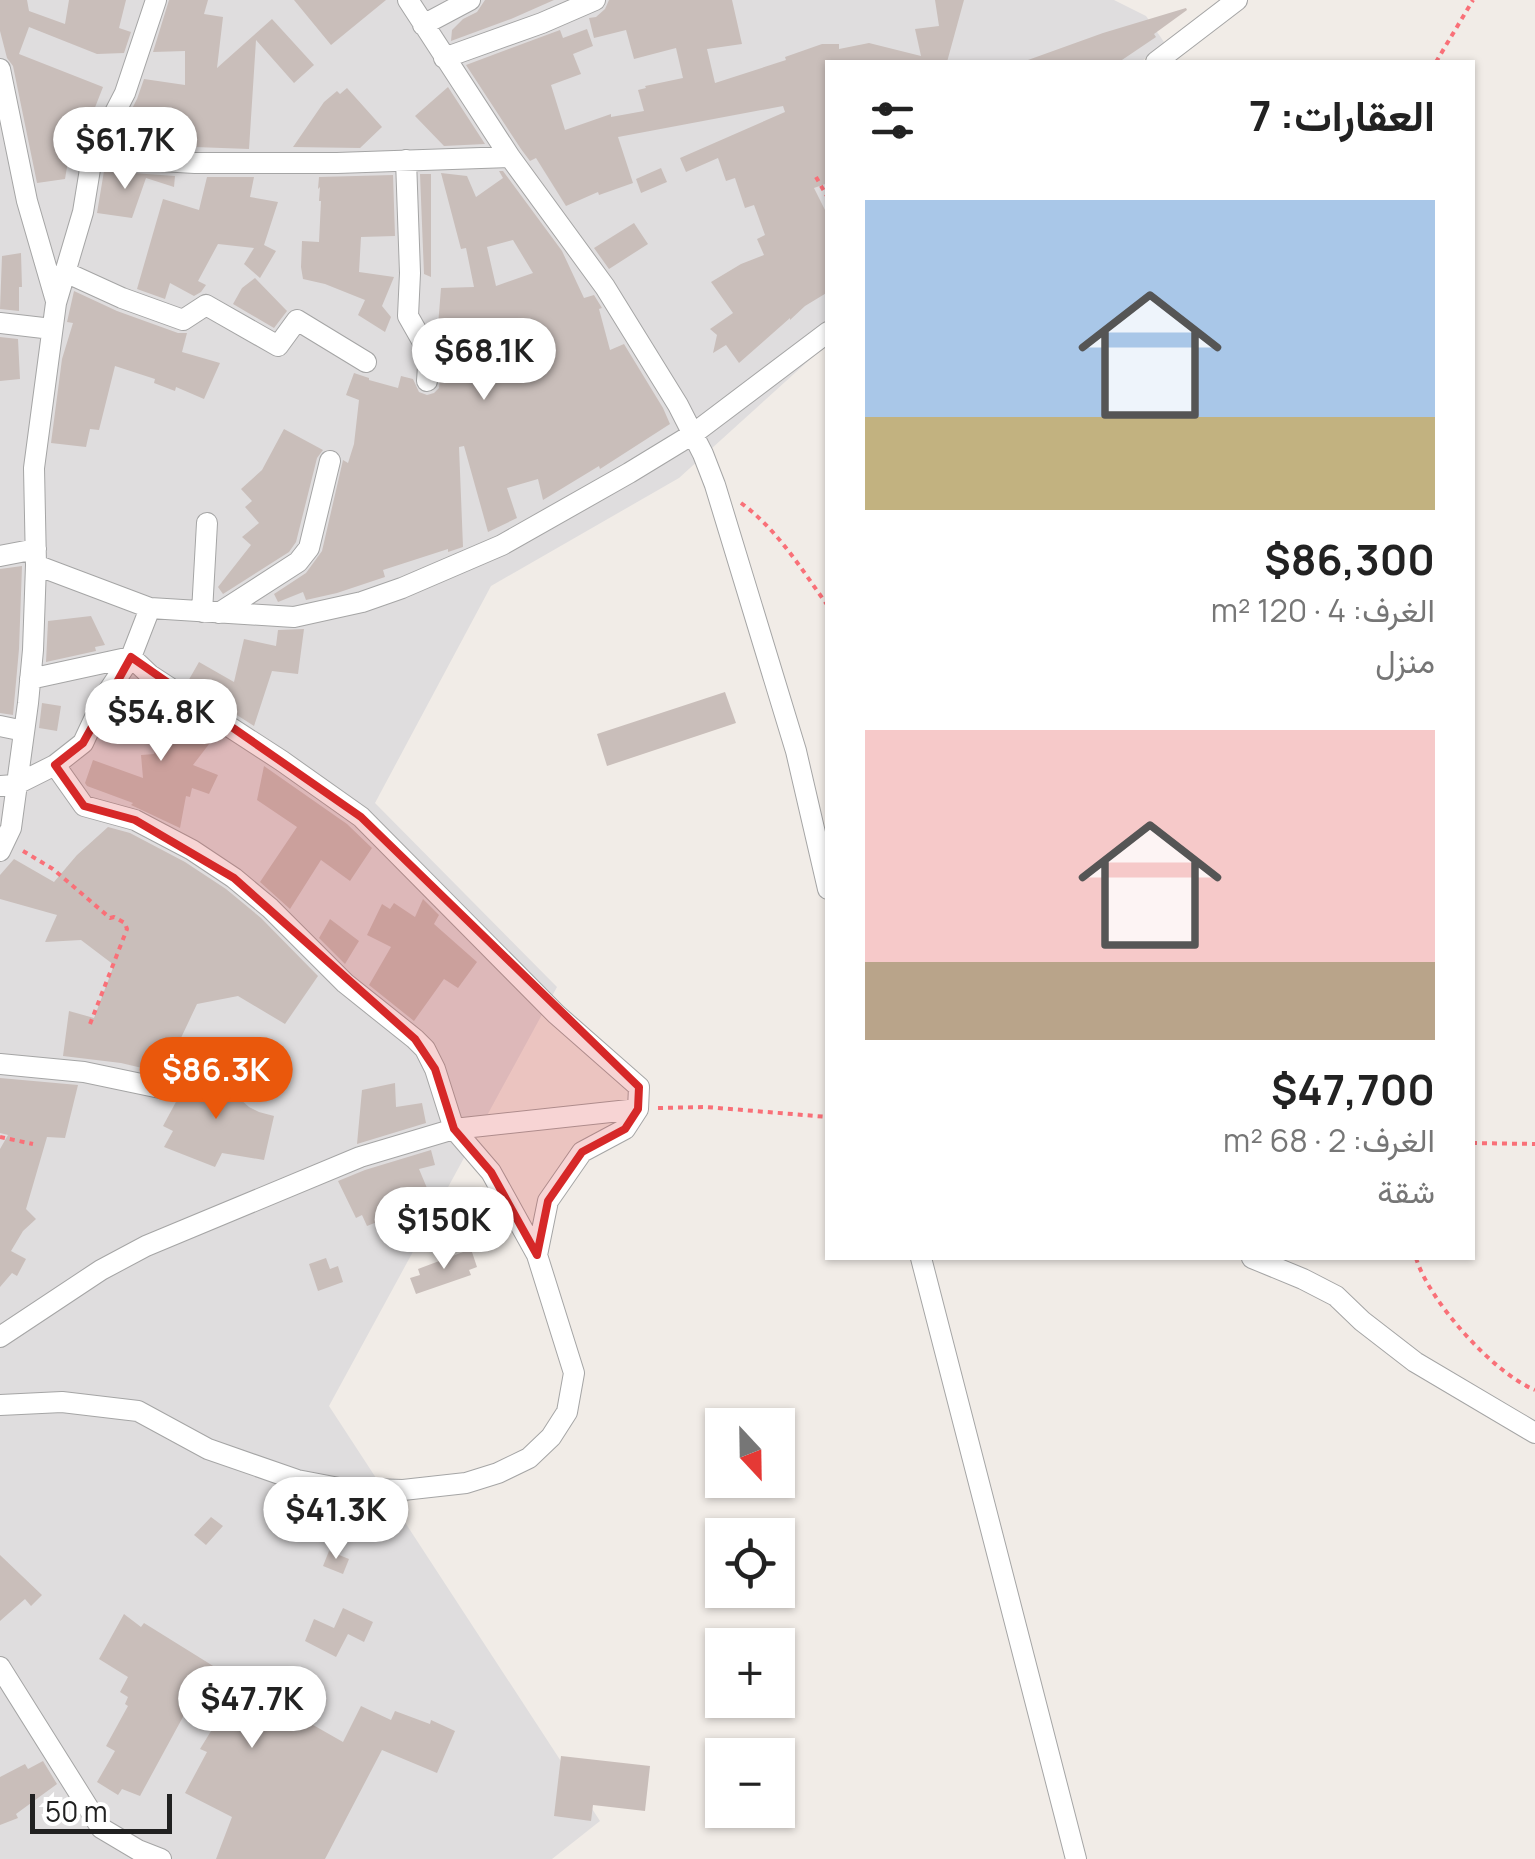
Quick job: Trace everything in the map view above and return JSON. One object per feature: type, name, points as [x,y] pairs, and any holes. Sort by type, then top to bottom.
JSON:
[{"type":"street","points":[[3,846],[11,828],[8,785],[24,731],[30,680],[36,557],[34,468],[56,303],[83,212],[92,157],[125,93],[156,0]]},
{"type":"street","points":[[408,0],[510,157],[606,287],[693,434],[715,484],[796,751],[825,876]]},
{"type":"street","points":[[423,25],[470,0]]},
{"type":"street","points":[[444,58],[542,24],[596,0]]},
{"type":"street","points":[[1159,60],[1236,0]]},
{"type":"street","points":[[0,70],[27,202],[56,303]]},
{"type":"street","points":[[92,157],[194,163],[510,157]]},
{"type":"street","points":[[406,160],[408,316],[429,353],[427,381]]},
{"type":"street","points":[[65,272],[183,320],[206,305],[278,346],[297,320],[366,362]]},
{"type":"street","points":[[0,323],[52,329]]},
{"type":"street","points":[[0,556],[36,557],[150,608],[294,617],[362,602],[502,545],[693,434],[825,334]]},
{"type":"street","points":[[211,612],[298,562],[308,548],[330,461]]},
{"type":"street","points":[[207,523],[211,612]]},
{"type":"street","points":[[8,785],[55,766],[83,743],[105,696],[131,657],[150,608]]},
{"type":"street","points":[[30,680],[131,657]]},
{"type":"street","points":[[131,657],[150,675],[360,816],[556,1014],[638,1087],[638,1109],[624,1129],[582,1152],[548,1201],[537,1255]]},
{"type":"street","points":[[0,726],[24,731]]},
{"type":"street","points":[[0,1404],[62,1402],[138,1411],[208,1449],[296,1480],[339,1488],[403,1490],[466,1483],[498,1474],[529,1458],[551,1437],[567,1412],[574,1372],[537,1255],[492,1172],[454,1129],[436,1068],[425,1049],[344,982],[234,878],[192,850],[134,820],[84,806],[55,766]]},
{"type":"street","points":[[0,1064],[84,1072],[165,1090]]},
{"type":"street","points":[[0,1337],[101,1270],[146,1246],[360,1157],[454,1129],[638,1109]]},
{"type":"street","points":[[922,1260],[1076,1859]]},
{"type":"street","points":[[1257,1260],[1336,1296],[1405,1354],[1535,1433]]},
{"type":"street","points":[[0,1667],[120,1859]]},
{"type":"street","points":[[100,1828],[162,1859]]},
{"type":"path","points":[[1437,60],[1472,0]]},
{"type":"path","points":[[816,177],[825,193]]},
{"type":"path","points":[[715,484],[752,510],[825,602]]},
{"type":"path","points":[[3,846],[53,869],[110,918],[125,923],[90,1024]]},
{"type":"path","points":[[638,1109],[706,1106],[825,1117]]},
{"type":"path","points":[[0,1137],[34,1144]]},
{"type":"path","points":[[1475,1143],[1535,1144]]},
{"type":"path","points":[[1417,1260],[1447,1314],[1496,1364],[1535,1390]]},
{"type":"highlighted area","points":[[131,657],[361,817],[639,1087],[638,1109],[625,1129],[582,1152],[548,1201],[537,1255],[491,1172],[454,1129],[435,1069],[415,1039],[234,878],[135,820],[84,806],[55,765],[83,743]]},
{"type":"shaded area","points":[[0,0],[1114,0],[1146,16],[1164,42],[1143,60],[825,60],[825,346],[679,478],[491,586],[375,803],[557,987],[329,1406],[600,1821],[552,1859],[0,1859]]},
{"type":"building","points":[[0,0],[27,0],[29,11],[65,24],[69,0],[126,0],[119,28],[131,32],[124,53],[97,54],[29,27],[19,54],[103,87],[94,110],[77,108],[65,179],[37,183],[13,66],[0,31]]},
{"type":"building","points":[[169,0],[208,0],[204,14],[223,17],[217,68],[272,19],[314,65],[294,83],[256,40],[249,149],[114,144],[144,79],[185,85],[185,51],[153,52]]},
{"type":"building","points":[[294,0],[386,0],[331,45]]},
{"type":"building","points":[[485,0],[554,0],[451,41],[452,30],[477,12]]},
{"type":"building","points":[[609,0],[732,0],[742,44],[707,49],[715,83],[822,44],[839,44],[839,49],[869,43],[921,56],[915,29],[939,26],[935,0],[964,0],[948,60],[825,60],[825,184],[814,188],[825,210],[825,294],[790,318],[739,363],[726,345],[713,353],[717,335],[710,329],[733,313],[711,282],[764,255],[757,239],[765,235],[754,205],[745,208],[735,178],[726,181],[718,158],[686,172],[680,158],[785,112],[783,106],[618,137],[633,183],[566,206],[536,158],[530,161],[521,149],[466,65],[560,30],[563,38],[587,29],[593,46],[573,54],[581,74],[551,85],[565,130],[611,114],[644,111],[638,90],[683,78],[676,48],[634,59],[626,30],[594,38],[589,18],[605,9]]},
{"type":"building","points":[[1187,10],[1122,60],[1028,60],[1103,33]]},
{"type":"building","points":[[448,87],[485,144],[444,146],[415,116]]},
{"type":"building","points":[[347,88],[382,127],[360,148],[293,147],[324,102]]},
{"type":"building","points":[[661,168],[667,182],[641,193],[636,179]]},
{"type":"building","points":[[104,171],[175,176],[174,187],[146,178],[132,218],[97,213]]},
{"type":"building","points":[[499,171],[503,171],[562,251],[584,298],[594,295],[602,308],[599,309],[610,350],[624,344],[670,424],[543,500],[538,479],[507,488],[517,518],[488,532],[464,446],[459,447],[463,547],[383,570],[385,577],[337,593],[306,600],[303,592],[278,602],[274,594],[306,573],[322,551],[343,460],[348,463],[354,444],[359,400],[346,395],[354,373],[398,388],[401,376],[413,379],[419,392],[427,395],[439,388],[442,359],[527,353],[445,334],[445,328],[438,326],[441,288],[474,287],[466,248],[461,249],[441,173],[467,176],[476,197],[503,178]],"holes":[[[513,240],[533,273],[496,286],[487,247]]]},
{"type":"building","points":[[420,174],[431,174],[431,277],[424,274]]},
{"type":"building","points":[[393,175],[395,236],[361,237],[359,272],[394,277],[382,306],[391,317],[385,332],[358,315],[365,300],[303,279],[302,241],[319,242],[319,177]]},
{"type":"building","points":[[207,177],[254,177],[250,197],[278,202],[264,245],[276,251],[260,278],[244,264],[254,248],[218,244],[198,281],[206,285],[194,296],[170,283],[165,299],[137,289],[163,199],[199,210]]},
{"type":"building","points":[[634,223],[648,244],[609,269],[594,248]]},
{"type":"building","points":[[21,253],[19,311],[0,309],[2,256]]},
{"type":"building","points":[[255,278],[287,311],[274,328],[233,304],[242,288]]},
{"type":"building","points":[[74,291],[117,311],[187,333],[182,352],[220,363],[204,399],[115,366],[99,430],[90,429],[86,447],[51,443],[62,359],[73,323],[67,322]]},
{"type":"building","points":[[0,337],[18,339],[20,379],[0,381]]},
{"type":"building","points":[[284,429],[323,450],[317,458],[296,542],[289,552],[223,594],[218,587],[251,545],[242,537],[259,523],[245,507],[252,501],[241,489],[262,470]]},
{"type":"building","points":[[22,566],[13,715],[0,713],[0,569]]},
{"type":"building","points":[[91,616],[105,645],[95,647],[96,651],[46,662],[48,621]]},
{"type":"building","points":[[304,629],[298,674],[272,671],[254,726],[187,683],[199,662],[234,682],[244,639],[276,646],[278,630]]},
{"type":"building","points":[[137,683],[216,735],[193,765],[218,775],[209,794],[192,788],[190,797],[186,796],[180,828],[85,783],[93,760],[143,778],[141,755],[154,754],[164,726],[141,719],[144,707],[128,696]]},
{"type":"building","points":[[725,692],[736,723],[607,766],[597,734]]},
{"type":"building","points":[[42,703],[61,706],[57,731],[39,728]]},
{"type":"building","points":[[264,766],[347,824],[372,848],[350,881],[321,860],[290,909],[260,882],[297,827],[257,800]]},
{"type":"building","points":[[108,827],[130,833],[226,889],[318,976],[285,1024],[238,996],[197,1004],[159,1072],[63,1056],[69,1011],[94,1018],[114,965],[81,940],[45,942],[57,915],[0,899],[0,875],[14,859],[54,882]]},
{"type":"building","points":[[423,899],[439,915],[434,924],[477,962],[458,988],[444,979],[414,1021],[369,985],[391,947],[367,935],[382,904],[390,909],[394,903],[415,917]]},
{"type":"building","points":[[330,919],[359,941],[345,964],[319,938]]},
{"type":"building","points":[[201,1064],[249,1107],[274,1116],[264,1160],[222,1153],[215,1167],[164,1147],[173,1131],[163,1126],[175,1099]]},
{"type":"building","points":[[0,1078],[78,1085],[65,1138],[47,1137],[26,1209],[36,1219],[11,1251],[26,1259],[17,1276],[12,1273],[0,1287],[0,1149],[8,1135],[0,1133]]},
{"type":"building","points":[[395,1083],[396,1107],[422,1103],[426,1123],[357,1144],[362,1090]]},
{"type":"building","points":[[431,1150],[435,1165],[419,1169],[432,1200],[367,1226],[362,1215],[356,1218],[338,1181]]},
{"type":"building","points":[[461,1190],[471,1215],[448,1224],[444,1216],[436,1219],[429,1202]]},
{"type":"building","points":[[471,1249],[477,1267],[469,1270],[471,1275],[416,1294],[410,1278],[420,1275],[418,1269]]},
{"type":"building","points":[[326,1258],[330,1269],[338,1266],[343,1282],[318,1291],[309,1264]]},
{"type":"building","points":[[211,1517],[223,1526],[206,1545],[194,1535]]},
{"type":"building","points":[[329,1551],[349,1559],[343,1574],[323,1566]]},
{"type":"building","points":[[0,1555],[42,1595],[31,1606],[25,1599],[0,1621]]},
{"type":"building","points":[[343,1608],[373,1622],[364,1642],[348,1634],[336,1657],[305,1641],[314,1619],[334,1628]]},
{"type":"building","points":[[124,1614],[343,1742],[361,1706],[391,1720],[395,1711],[455,1731],[437,1773],[382,1750],[325,1859],[216,1859],[232,1817],[185,1793],[207,1752],[200,1749],[230,1700],[203,1680],[140,1796],[122,1789],[118,1795],[97,1782],[115,1751],[106,1746],[128,1706],[128,1697],[120,1692],[128,1677],[99,1659]]},
{"type":"building","points":[[561,1756],[650,1766],[645,1811],[593,1805],[591,1821],[554,1816]]},
{"type":"building","points":[[43,1761],[57,1784],[16,1814],[18,1818],[0,1825],[0,1777],[25,1764],[28,1769]]}]
